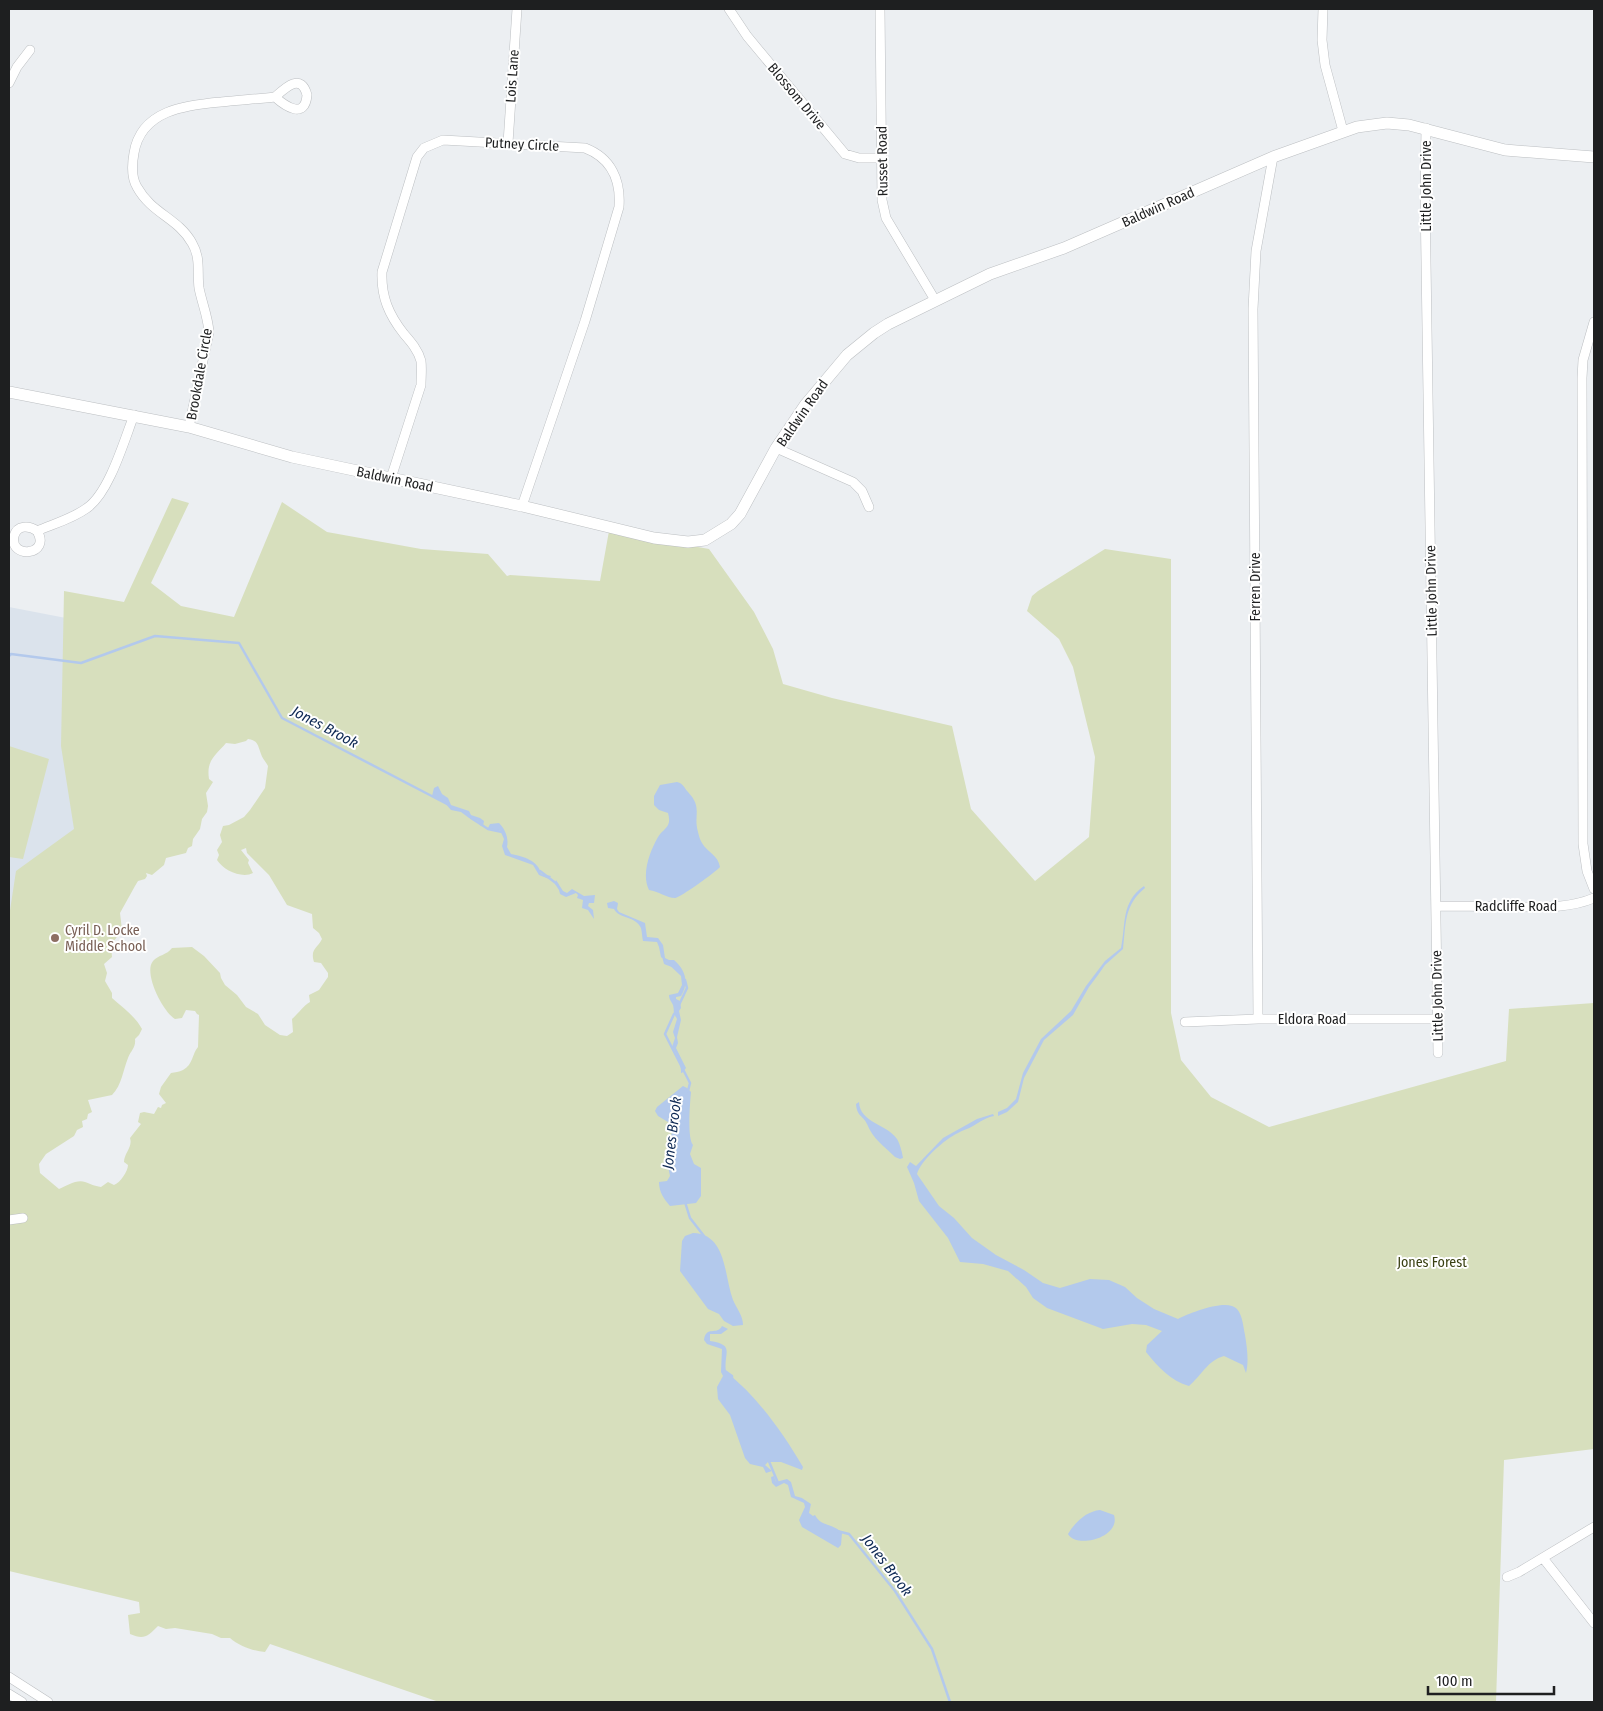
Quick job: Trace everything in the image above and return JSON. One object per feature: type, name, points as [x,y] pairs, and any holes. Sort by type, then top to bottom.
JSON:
[{"type":"street","name":"Lois Lane","points":[[508,143],[517,9]]},
{"type":"street","name":"Blossom Drive","points":[[729,9],[747,36],[845,154],[859,158],[881,158]]},
{"type":"street","name":"Russet Road","points":[[880,9],[882,200],[886,218],[935,300]]},
{"type":"street","points":[[1323,9],[1322,40],[1325,65],[1343,131]]},
{"type":"street","points":[[9,83],[30,50]]},
{"type":"street","name":"Brookdale Circle","points":[[189,427],[209,332],[208,317],[199,285],[198,259],[194,246],[186,233],[146,201],[136,184],[132,166],[135,147],[144,130],[158,116],[176,108],[274,97]]},
{"type":"street","name":"Baldwin Road","points":[[9,392],[189,427],[292,457],[522,506],[654,538],[688,542],[706,540],[728,526],[740,514],[776,448],[805,404],[847,355],[872,334],[888,324],[990,274],[1064,248],[1274,157],[1343,131],[1387,123],[1408,125],[1426,128],[1505,150],[1594,158]]},
{"type":"street","name":"Little John Drive","points":[[1426,128],[1425,216],[1438,1053]]},
{"type":"street","name":"Putney Circle","points":[[391,478],[420,385],[422,372],[421,360],[416,350],[388,310],[382,286],[382,272],[417,157],[424,148],[443,140],[585,148],[594,151],[613,170],[620,198],[619,207],[585,321],[522,506]]},
{"type":"street","name":"Ferren Drive","points":[[1258,1019],[1253,309],[1256,251],[1274,157]]},
{"type":"street","points":[[1594,322],[1583,360],[1582,388],[1583,844],[1587,871],[1594,890]]},
{"type":"street","points":[[37,531],[88,508],[99,495],[107,482],[134,415]]},
{"type":"street","points":[[776,448],[852,482],[862,491],[870,508]]},
{"type":"street","name":"Radcliffe Road","points":[[1436,906],[1566,906],[1594,898]]},
{"type":"street","name":"Eldora Road","points":[[1185,1022],[1258,1019],[1438,1019]]},
{"type":"street","points":[[9,1220],[23,1218]]},
{"type":"street","points":[[1507,1576],[1519,1572],[1594,1527]]},
{"type":"street","points":[[1542,1558],[1594,1623]]},
{"type":"street","points":[[9,1677],[48,1702]]},
{"type":"street","points":[[9,1694],[22,1702]]},
{"type":"shaded area","name":"Cyril D. Locke Middle School","points":[[9,607],[128,630],[9,1164]]},
{"type":"green space","name":"Jones Forest","points":[[172,498],[189,503],[151,583],[181,606],[234,617],[282,502],[327,532],[421,549],[488,554],[507,576],[600,581],[609,531],[709,549],[754,612],[773,649],[783,684],[832,698],[952,726],[971,809],[1035,881],[1089,837],[1095,757],[1073,667],[1059,639],[1027,611],[1032,596],[1105,549],[1171,559],[1171,1013],[1181,1060],[1211,1097],[1269,1127],[1506,1061],[1509,1009],[1594,1003],[1594,1449],[1504,1460],[1496,1702],[439,1702],[270,1644],[265,1652],[242,1646],[230,1638],[221,1638],[212,1634],[175,1628],[166,1629],[158,1626],[145,1636],[135,1636],[130,1634],[128,1615],[140,1613],[139,1602],[9,1571],[9,917],[16,871],[74,829],[61,746],[64,591],[124,602]],"holes":[[[248,739],[257,744],[268,766],[265,788],[244,817],[223,826],[220,835],[222,842],[217,850],[219,855],[217,860],[233,872],[249,875],[253,873],[248,863],[249,860],[241,850],[246,848],[247,853],[269,875],[287,905],[312,914],[313,928],[322,939],[313,952],[314,962],[321,963],[328,973],[328,977],[319,990],[309,995],[310,1002],[292,1019],[293,1032],[287,1036],[280,1035],[265,1025],[258,1014],[246,1007],[237,995],[225,985],[220,973],[204,956],[192,947],[172,948],[155,959],[151,967],[152,983],[165,1009],[175,1019],[182,1018],[186,1010],[195,1011],[199,1015],[198,1047],[189,1065],[182,1071],[171,1073],[161,1087],[159,1094],[166,1103],[161,1108],[158,1107],[154,1114],[140,1113],[138,1122],[141,1124],[130,1138],[131,1141],[124,1159],[128,1168],[119,1182],[114,1185],[108,1182],[101,1187],[79,1181],[59,1189],[40,1173],[39,1164],[46,1154],[74,1136],[77,1130],[83,1127],[82,1121],[87,1119],[88,1114],[92,1112],[88,1100],[112,1095],[120,1082],[134,1047],[135,1039],[142,1029],[132,1016],[112,998],[112,993],[105,981],[107,973],[104,964],[112,957],[111,945],[122,930],[120,913],[138,881],[145,879],[147,876],[146,873],[152,875],[164,865],[166,858],[186,853],[188,848],[192,846],[193,839],[200,829],[202,819],[207,812],[206,793],[213,782],[209,779],[210,762],[226,743],[235,744]]]},
{"type":"green space","points":[[9,746],[49,759],[23,859],[9,857]]},
{"type":"water","points":[[677,782],[684,786],[693,798],[697,812],[697,826],[700,839],[715,857],[720,867],[691,889],[675,898],[649,890],[646,870],[652,849],[658,837],[668,825],[669,820],[668,813],[659,810],[654,805],[654,796],[660,785]]},
{"type":"water","points":[[438,786],[451,805],[469,811],[471,815],[480,818],[484,821],[483,826],[478,821],[469,818],[461,812],[451,810],[444,802],[432,796],[434,788]]},
{"type":"water","points":[[499,823],[506,834],[507,847],[511,854],[534,862],[540,869],[541,874],[551,876],[549,879],[539,875],[533,865],[505,855],[502,846],[504,839],[500,830],[487,830],[490,824]]},
{"type":"water","points":[[556,880],[563,891],[567,893],[572,889],[584,896],[595,895],[594,903],[589,903],[588,906],[593,910],[594,919],[588,910],[582,908],[583,900],[577,898],[578,895],[576,893],[566,897],[560,894],[555,884]]},
{"type":"water","points":[[1144,886],[1145,888],[1133,901],[1127,916],[1123,949],[1105,965],[1089,987],[1073,1015],[1044,1040],[1024,1078],[1018,1102],[1007,1112],[998,1116],[998,1112],[1007,1108],[1016,1099],[1023,1073],[1041,1039],[1071,1011],[1086,986],[1105,961],[1121,948],[1128,906],[1131,899]]},
{"type":"water","points":[[614,901],[618,903],[617,909],[619,912],[645,923],[647,937],[658,938],[663,945],[665,958],[674,960],[684,972],[685,986],[681,996],[676,997],[680,1001],[681,1008],[679,1011],[681,1020],[676,1048],[686,1068],[682,1073],[672,1047],[675,1038],[673,1032],[677,1019],[669,995],[678,993],[682,985],[681,976],[661,957],[657,942],[643,941],[639,924],[616,912],[614,909],[608,908],[607,903]]},
{"type":"water","points":[[683,1086],[691,1092],[689,1128],[693,1145],[690,1154],[694,1164],[701,1168],[701,1196],[696,1203],[670,1206],[662,1195],[659,1182],[667,1181],[670,1176],[667,1162],[673,1125],[658,1116],[655,1111],[657,1107]]},
{"type":"water","points":[[859,1102],[864,1115],[893,1134],[897,1139],[903,1158],[895,1157],[876,1138],[859,1114],[856,1104]]},
{"type":"water","points":[[993,1114],[994,1116],[947,1140],[928,1156],[919,1168],[917,1174],[939,1206],[954,1218],[972,1238],[996,1255],[1043,1283],[1060,1288],[1090,1279],[1109,1280],[1125,1287],[1137,1298],[1154,1309],[1178,1319],[1208,1308],[1225,1305],[1232,1306],[1239,1312],[1246,1340],[1246,1373],[1243,1365],[1224,1356],[1213,1361],[1189,1386],[1182,1384],[1165,1373],[1146,1352],[1147,1345],[1162,1331],[1146,1325],[1132,1324],[1103,1329],[1047,1308],[1033,1298],[1026,1287],[1008,1271],[983,1264],[960,1262],[948,1238],[919,1201],[907,1167],[910,1162],[916,1166],[943,1138],[977,1119]]},
{"type":"water","points":[[693,1233],[704,1235],[718,1248],[733,1300],[743,1325],[733,1326],[724,1321],[719,1314],[708,1309],[680,1271],[682,1241],[685,1236]]},
{"type":"water","points":[[722,1326],[728,1329],[721,1334],[710,1334],[710,1341],[723,1345],[726,1348],[726,1372],[748,1392],[769,1416],[803,1467],[802,1470],[781,1462],[768,1462],[765,1465],[772,1471],[766,1473],[763,1467],[750,1464],[745,1458],[730,1415],[718,1399],[717,1387],[723,1376],[721,1372],[722,1349],[707,1344],[704,1340],[707,1333],[720,1329]]},
{"type":"water","points":[[774,1476],[776,1482],[787,1479],[791,1482],[795,1496],[811,1504],[809,1513],[842,1533],[841,1545],[838,1548],[802,1527],[799,1520],[805,1507],[804,1503],[791,1497],[788,1485],[784,1483],[776,1487],[772,1483],[771,1477]]},
{"type":"water","points":[[1100,1510],[1114,1515],[1114,1523],[1111,1530],[1105,1535],[1097,1539],[1080,1541],[1068,1534],[1074,1525],[1090,1512]]},
{"type":"waterway","name":"Jones Brook","points":[[9,656],[11,654],[81,663],[155,636],[239,643],[282,718],[447,804]]},
{"type":"waterway","name":"Jones Brook","points":[[471,818],[488,829],[502,832]]},
{"type":"waterway","name":"Jones Brook","points":[[540,871],[557,884]]},
{"type":"waterway","name":"Jones Brook","points":[[664,959],[665,963],[673,966]]},
{"type":"waterway","name":"Jones Brook","points":[[679,1005],[687,988],[685,980]]},
{"type":"waterway","name":"Jones Brook","points":[[674,1014],[665,1034],[690,1083],[688,1091]]},
{"type":"waterway","name":"Jones Brook","points":[[685,1202],[690,1218],[704,1236]]},
{"type":"waterway","name":"Jones Brook","points":[[725,1371],[732,1376],[732,1379]]},
{"type":"waterway","name":"Jones Brook","points":[[768,1459],[778,1483]]},
{"type":"waterway","name":"Jones Brook","points":[[837,1531],[849,1534],[895,1591],[932,1649],[950,1702]]},
{"type":"place","name":"Cyril D. Locke Middle School","points":[[55,938]]}]
